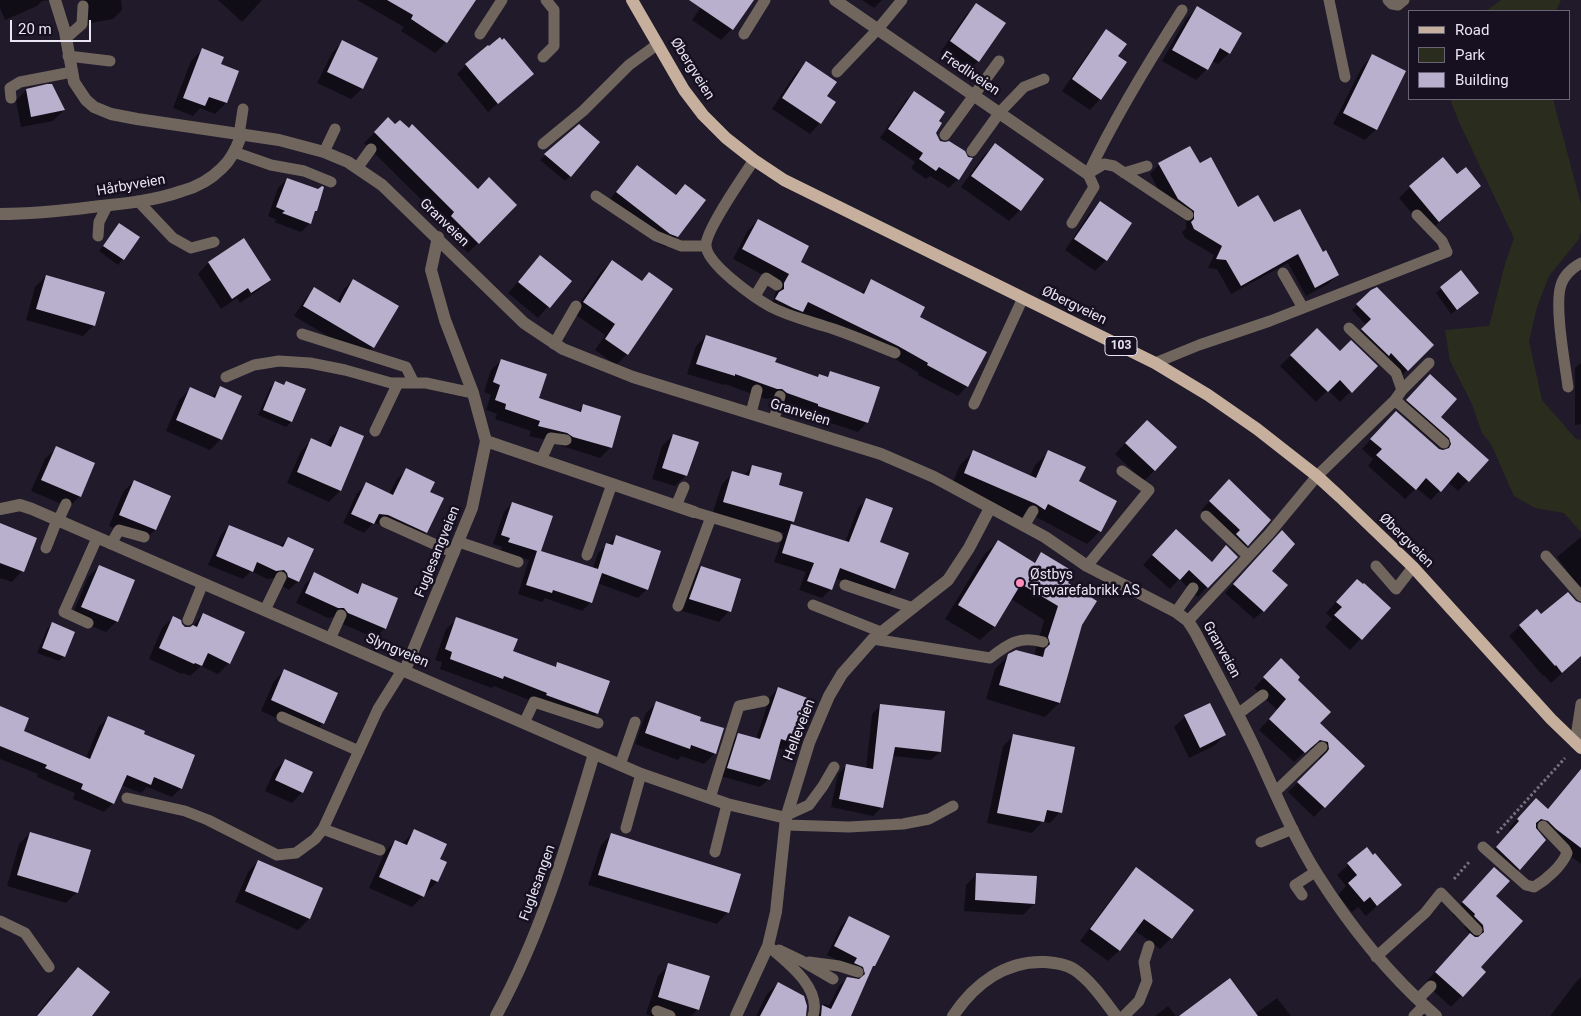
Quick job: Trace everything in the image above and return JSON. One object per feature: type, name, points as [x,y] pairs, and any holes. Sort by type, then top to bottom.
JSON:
[{"type":"main road","name":"Øbergveien","points":[[632,0],[684,90],[703,115],[726,138],[754,160],[784,180],[1155,363],[1208,395],[1258,429],[1316,476],[1413,567],[1578,745]]},
{"type":"street","name":"Granveien","points":[[55,0],[66,38],[74,82],[86,100],[94,106],[111,114],[279,140],[324,152],[358,167],[382,185],[438,237],[509,310],[554,344],[592,362],[633,377],[881,454],[934,477],[1045,537],[1087,566],[1176,612],[1188,621],[1196,632],[1293,829],[1316,872],[1343,914],[1376,957],[1436,1016]]},
{"type":"street","name":"Fredliveien","points":[[835,0],[1088,174]]},
{"type":"street","name":"Hårbyveien","points":[[0,214],[107,206],[169,195],[202,183],[223,168],[234,152],[240,135]]},
{"type":"street","name":"Fuglesangveien","points":[[404,670],[472,508],[486,441],[473,393],[445,320],[431,270],[438,237]]},
{"type":"street","points":[[486,441],[694,512]]},
{"type":"street","name":"Slyngveien","points":[[0,509],[20,505],[58,520],[641,774],[727,804],[786,820]]},
{"type":"street","name":"Helleveien","points":[[736,1016],[768,946],[776,912],[786,820],[809,743],[829,696],[842,674],[877,635],[948,580],[969,548],[990,508]]},
{"type":"street","name":"Fuglesangen","points":[[496,1016],[516,978],[544,914],[565,854],[594,754]]},
{"type":"street","points":[[953,1016],[970,994],[996,973],[1024,963],[1040,962],[1057,963],[1074,970],[1092,986],[1116,1016]]},
{"type":"lane","points":[[480,34],[502,0]]},
{"type":"lane","points":[[544,57],[554,46],[554,10],[546,0]]},
{"type":"lane","points":[[744,34],[765,0]]},
{"type":"lane","points":[[837,72],[878,29],[902,0]]},
{"type":"lane","points":[[1329,0],[1345,77]]},
{"type":"lane","points":[[1388,0],[1392,4],[1398,5],[1404,0]]},
{"type":"lane","points":[[66,38],[82,24],[83,6]]},
{"type":"lane","points":[[1072,223],[1094,187],[1088,174],[1104,140],[1143,72],[1182,10]]},
{"type":"lane","points":[[543,144],[583,111],[630,65],[658,44]]},
{"type":"lane","points":[[68,56],[110,61]]},
{"type":"lane","points":[[945,135],[973,94],[999,61]]},
{"type":"lane","points":[[11,98],[10,88],[20,82],[72,72]]},
{"type":"lane","points":[[972,151],[1000,112],[1024,87],[1044,79]]},
{"type":"lane","points":[[240,135],[243,109]]},
{"type":"lane","points":[[324,152],[335,129]]},
{"type":"lane","points":[[358,167],[371,149]]},
{"type":"lane","points":[[234,152],[271,165],[304,171],[331,182]]},
{"type":"lane","points":[[754,160],[710,232],[706,246],[714,263],[731,279],[770,307],[800,320],[824,326],[895,353]]},
{"type":"lane","points":[[1088,174],[1104,164],[1114,166],[1188,215]]},
{"type":"lane","points":[[1124,173],[1147,166]]},
{"type":"lane","points":[[596,196],[656,236],[681,246],[706,246]]},
{"type":"lane","points":[[138,201],[173,238],[191,248],[214,242]]},
{"type":"lane","points":[[98,236],[99,222],[107,206]]},
{"type":"lane","points":[[1155,363],[1198,345],[1270,321],[1447,252],[1442,241],[1417,215]]},
{"type":"lane","points":[[1568,387],[1560,317],[1560,286],[1566,274],[1581,263]]},
{"type":"lane","points":[[1283,273],[1303,308]]},
{"type":"lane","points":[[755,296],[766,278],[777,285]]},
{"type":"lane","points":[[974,404],[1023,298]]},
{"type":"lane","points":[[554,344],[576,306]]},
{"type":"lane","points":[[1349,328],[1396,373],[1402,390]]},
{"type":"lane","points":[[302,334],[406,367],[414,383]]},
{"type":"lane","points":[[226,378],[254,365],[279,361],[310,363],[345,370],[391,383],[426,383],[473,393]]},
{"type":"lane","points":[[1188,621],[1269,534],[1316,476],[1395,400],[1402,390],[1429,363]]},
{"type":"lane","points":[[375,431],[398,383]]},
{"type":"lane","points":[[751,413],[757,390]]},
{"type":"lane","points":[[774,420],[780,396]]},
{"type":"lane","points":[[1395,400],[1444,443]]},
{"type":"lane","points":[[542,460],[551,438],[566,440]]},
{"type":"lane","points":[[1087,566],[1150,490],[1122,471]]},
{"type":"lane","points":[[587,555],[612,484]]},
{"type":"lane","points":[[676,506],[684,487]]},
{"type":"lane","points":[[46,548],[66,504]]},
{"type":"lane","points":[[1024,526],[1032,511]]},
{"type":"lane","points":[[694,512],[778,537]]},
{"type":"lane","points":[[1206,516],[1248,556]]},
{"type":"lane","points":[[678,606],[711,517]]},
{"type":"lane","points":[[385,522],[456,547],[518,562]]},
{"type":"lane","points":[[112,544],[119,530],[144,537]]},
{"type":"lane","points":[[88,623],[64,612],[97,538]]},
{"type":"lane","points":[[1546,556],[1581,596]]},
{"type":"lane","points":[[1376,566],[1396,588],[1413,567]]},
{"type":"lane","points":[[264,610],[281,577]]},
{"type":"lane","points":[[188,620],[203,583]]},
{"type":"lane","points":[[845,585],[913,608]]},
{"type":"lane","points":[[1176,612],[1193,588]]},
{"type":"lane","points":[[813,605],[877,635],[990,658],[1014,642],[1031,638],[1043,642]]},
{"type":"lane","points":[[330,639],[341,615]]},
{"type":"lane","points":[[127,798],[193,814],[277,855],[296,853],[315,839],[323,830],[378,709],[404,670]]},
{"type":"lane","points":[[1238,714],[1262,695]]},
{"type":"lane","points":[[524,723],[534,702],[598,723]]},
{"type":"lane","points":[[710,798],[739,706],[764,702]]},
{"type":"lane","points":[[1578,745],[1581,704]]},
{"type":"lane","points":[[282,717],[359,751]]},
{"type":"lane","points":[[620,765],[635,722]]},
{"type":"lane","points":[[1275,792],[1322,747]]},
{"type":"lane","points":[[786,820],[809,805],[834,767]]},
{"type":"lane","points":[[626,828],[641,774]]},
{"type":"lane","points":[[715,852],[727,804]]},
{"type":"lane","points":[[786,820],[849,827],[903,824],[928,819],[953,806]]},
{"type":"lane","points":[[1483,848],[1526,885],[1534,887],[1541,883],[1565,860],[1567,853],[1543,826]]},
{"type":"lane","points":[[1261,842],[1293,829]]},
{"type":"lane","points":[[323,830],[380,850]]},
{"type":"lane","points":[[1302,895],[1295,885],[1316,872]]},
{"type":"lane","points":[[1376,957],[1425,913],[1441,893],[1477,930]]},
{"type":"lane","points":[[0,920],[26,933],[49,967]]},
{"type":"lane","points":[[768,946],[802,961],[833,979]]},
{"type":"lane","points":[[768,946],[792,966],[805,981],[815,1008],[813,1016]]},
{"type":"lane","points":[[1124,1016],[1139,1001],[1147,981],[1144,962],[1149,946]]},
{"type":"lane","points":[[802,961],[839,966],[858,972]]},
{"type":"lane","points":[[1414,1016],[1431,986]]},
{"type":"lane","points":[[657,1011],[670,1016]]},
{"type":"path","points":[[1441,893],[1578,745]]},
{"type":"green space","points":[[1501,0],[1561,0],[1556,10],[1487,10]]},
{"type":"green space","points":[[1450,100],[1553,100],[1581,204],[1581,232],[1579,239],[1549,276],[1537,307],[1529,341],[1542,400],[1576,439],[1581,440],[1581,532],[1564,513],[1535,508],[1514,496],[1491,444],[1482,433],[1472,404],[1450,361],[1445,330],[1489,326],[1505,264],[1514,238]]},
{"type":"building","points":[[387,0],[476,0],[447,43],[411,19],[413,15]]},
{"type":"building","points":[[689,0],[754,0],[733,30]]},
{"type":"building","points":[[976,3],[1006,23],[979,62],[950,41]]},
{"type":"building","points":[[1197,6],[1242,33],[1230,54],[1220,48],[1208,70],[1172,50]]},
{"type":"building","points":[[1106,29],[1127,44],[1118,56],[1127,62],[1101,100],[1072,79]]},
{"type":"building","points":[[500,37],[502,40],[504,38],[534,74],[498,104],[465,64]]},
{"type":"building","points":[[342,40],[378,58],[363,89],[327,72]]},
{"type":"building","points":[[202,48],[224,57],[221,64],[239,71],[227,103],[209,97],[205,106],[183,98]]},
{"type":"building","points":[[1372,54],[1406,71],[1377,130],[1343,113]]},
{"type":"building","points":[[806,61],[837,82],[827,96],[836,102],[821,124],[782,98]]},
{"type":"building","points":[[52,84],[65,110],[31,117],[26,89]]},
{"type":"building","points":[[914,91],[945,112],[939,121],[942,123],[936,133],[940,141],[949,141],[965,151],[968,157],[973,158],[959,180],[939,167],[936,171],[919,159],[923,153],[888,129]]},
{"type":"building","points":[[388,117],[395,124],[400,120],[409,128],[412,124],[478,189],[489,177],[517,205],[479,244],[451,216],[454,212],[374,132]]},
{"type":"building","points":[[579,124],[600,142],[571,177],[544,154]]},
{"type":"building","points":[[995,143],[1044,179],[1021,211],[971,176]]},
{"type":"building","points":[[1190,146],[1200,163],[1211,157],[1238,207],[1258,195],[1274,222],[1300,209],[1323,252],[1326,250],[1339,275],[1315,288],[1298,254],[1241,286],[1226,260],[1216,259],[1222,246],[1194,229],[1191,222],[1194,219],[1194,211],[1178,199],[1158,163]]},
{"type":"building","points":[[1443,157],[1457,174],[1466,167],[1481,186],[1439,222],[1409,186]]},
{"type":"building","points":[[637,165],[676,195],[685,184],[706,200],[678,237],[670,234],[616,192]]},
{"type":"building","points":[[287,178],[318,189],[322,186],[324,187],[311,224],[282,213],[285,211],[276,207]]},
{"type":"building","points":[[1100,201],[1132,223],[1107,261],[1074,239]]},
{"type":"building","points":[[758,219],[809,246],[801,262],[864,294],[871,279],[925,307],[920,317],[987,352],[968,387],[927,365],[928,363],[898,346],[808,302],[803,312],[775,299],[779,292],[784,289],[784,283],[789,274],[742,249]]},
{"type":"building","points":[[119,223],[140,237],[124,260],[103,246]]},
{"type":"building","points":[[244,238],[271,280],[251,293],[248,288],[232,299],[208,262]]},
{"type":"building","points":[[540,255],[572,281],[550,308],[518,282]]},
{"type":"building","points":[[612,260],[642,281],[649,272],[673,289],[628,355],[605,339],[615,324],[583,302]]},
{"type":"building","points":[[1461,270],[1479,293],[1457,310],[1440,287]]},
{"type":"building","points":[[46,275],[105,292],[95,326],[36,309]]},
{"type":"building","points":[[353,279],[399,306],[374,348],[303,306],[314,287],[340,303]]},
{"type":"building","points":[[1377,287],[1434,345],[1408,371],[1391,353],[1389,356],[1361,329],[1371,319],[1356,304]]},
{"type":"building","points":[[1317,328],[1340,351],[1351,340],[1378,366],[1352,393],[1340,380],[1328,392],[1290,355]]},
{"type":"building","points":[[706,335],[777,358],[775,362],[818,377],[819,374],[828,377],[830,371],[880,387],[868,423],[818,406],[818,404],[787,393],[782,389],[696,364]]},
{"type":"building","points":[[501,359],[547,374],[539,398],[581,412],[583,404],[621,416],[612,448],[573,437],[567,433],[538,426],[540,421],[505,409],[506,404],[495,400],[500,385],[493,382]]},
{"type":"building","points":[[1430,374],[1457,399],[1441,417],[1489,460],[1469,482],[1458,472],[1441,492],[1426,478],[1416,490],[1376,455],[1382,449],[1370,439],[1396,411],[1439,449],[1449,448],[1451,444],[1449,438],[1406,400]]},
{"type":"building","points":[[275,381],[284,385],[286,381],[306,389],[292,422],[263,410]]},
{"type":"building","points":[[220,386],[242,396],[222,440],[176,420],[190,387],[215,398]]},
{"type":"building","points":[[1147,420],[1177,447],[1155,471],[1125,443]]},
{"type":"building","points":[[340,426],[364,436],[341,491],[297,472],[311,438],[331,447]]},
{"type":"building","points":[[673,434],[699,442],[687,476],[662,468]]},
{"type":"building","points":[[56,446],[95,463],[81,497],[41,480]]},
{"type":"building","points":[[973,450],[1036,478],[1048,450],[1086,467],[1079,481],[1117,501],[1101,532],[1048,504],[1045,510],[1036,504],[964,473]]},
{"type":"building","points":[[752,465],[782,473],[779,485],[803,492],[794,522],[723,502],[732,471],[749,476]]},
{"type":"building","points":[[406,468],[435,482],[430,492],[444,498],[427,533],[388,515],[379,514],[374,524],[351,514],[366,482],[393,495]]},
{"type":"building","points":[[1229,479],[1271,520],[1248,546],[1236,534],[1240,530],[1209,501]]},
{"type":"building","points":[[134,480],[171,496],[156,530],[119,515]]},
{"type":"building","points":[[866,498],[893,508],[880,542],[909,553],[895,589],[840,568],[832,590],[807,581],[814,563],[782,553],[791,524],[849,542]]},
{"type":"building","points":[[512,502],[553,516],[541,551],[598,569],[606,543],[613,545],[616,535],[661,551],[648,590],[602,573],[592,603],[553,590],[552,593],[526,585],[537,551],[508,542],[510,538],[501,535]]},
{"type":"building","points":[[0,523],[37,538],[24,572],[0,563]]},
{"type":"building","points":[[229,525],[283,547],[288,537],[314,549],[299,582],[288,577],[284,570],[276,571],[257,562],[253,572],[216,556]]},
{"type":"building","points":[[1176,529],[1212,562],[1226,545],[1238,557],[1208,588],[1189,570],[1180,580],[1152,555]]},
{"type":"building","points":[[1282,530],[1295,544],[1272,571],[1288,585],[1264,612],[1233,584]]},
{"type":"building","points":[[998,540],[1035,563],[1041,552],[1074,572],[1068,583],[1097,601],[1082,625],[1060,703],[999,685],[1008,654],[1016,650],[1043,657],[1045,649],[1050,644],[1048,637],[1058,606],[1021,584],[995,627],[958,605]]},
{"type":"building","points":[[99,565],[135,580],[118,622],[81,607]]},
{"type":"building","points":[[701,566],[741,579],[731,612],[689,599]]},
{"type":"building","points":[[314,572],[358,594],[362,583],[398,598],[386,629],[348,613],[344,608],[338,608],[305,593]]},
{"type":"building","points":[[1357,579],[1391,608],[1362,640],[1334,615],[1342,607],[1336,602]]},
{"type":"building","points":[[1568,592],[1576,601],[1581,603],[1581,656],[1562,673],[1519,625],[1537,609],[1541,614]]},
{"type":"building","points":[[203,613],[245,632],[230,664],[208,653],[202,666],[159,648],[173,616],[181,620],[185,627],[193,625],[197,627]]},
{"type":"building","points":[[456,617],[518,639],[513,651],[556,667],[557,662],[610,681],[598,714],[546,695],[547,693],[504,676],[503,679],[450,659],[452,652],[445,649]]},
{"type":"building","points":[[52,622],[75,632],[65,657],[42,648]]},
{"type":"building","points":[[1281,658],[1300,677],[1298,680],[1331,712],[1320,723],[1365,766],[1325,808],[1297,782],[1327,752],[1329,749],[1328,742],[1320,740],[1305,753],[1269,719],[1286,699],[1263,677]]},
{"type":"building","points":[[284,669],[338,693],[324,724],[271,700]]},
{"type":"building","points":[[778,687],[810,699],[793,743],[781,739],[770,780],[727,768],[738,733],[760,739]]},
{"type":"building","points":[[656,701],[701,717],[700,721],[724,728],[716,754],[691,745],[690,749],[645,733]]},
{"type":"building","points":[[1210,703],[1226,735],[1200,748],[1184,715]]},
{"type":"building","points":[[880,704],[945,711],[941,752],[895,747],[883,808],[839,799],[846,764],[873,769]]},
{"type":"building","points":[[0,706],[29,718],[24,731],[90,759],[108,716],[145,731],[144,734],[195,755],[182,789],[154,777],[151,785],[127,775],[114,804],[81,789],[83,784],[45,768],[47,765],[0,746]]},
{"type":"building","points":[[1013,734],[1075,747],[1062,813],[1047,810],[1044,822],[997,813]]},
{"type":"building","points":[[285,759],[313,772],[303,793],[275,780]]},
{"type":"building","points":[[1581,769],[1581,848],[1548,821],[1541,819],[1536,823],[1536,828],[1546,840],[1520,870],[1496,847],[1536,798],[1548,809]]},
{"type":"building","points":[[414,829],[447,844],[440,859],[447,862],[438,882],[431,879],[424,897],[379,877],[395,840],[407,845]]},
{"type":"building","points":[[30,832],[91,850],[78,893],[17,875]]},
{"type":"building","points":[[611,833],[741,874],[729,913],[598,875]]},
{"type":"building","points":[[1367,847],[1373,855],[1375,853],[1402,885],[1377,906],[1370,897],[1364,902],[1348,883],[1357,875],[1347,863]]},
{"type":"building","points":[[258,860],[323,888],[310,919],[245,891]]},
{"type":"building","points":[[1136,867],[1194,910],[1172,939],[1144,919],[1120,951],[1090,929]]},
{"type":"building","points":[[1494,867],[1510,881],[1496,896],[1523,921],[1481,967],[1486,972],[1463,997],[1435,972],[1470,933],[1478,937],[1484,932],[1483,925],[1474,916],[1475,914],[1462,902]]},
{"type":"building","points":[[976,873],[1037,876],[1035,904],[975,900]]},
{"type":"building","points":[[849,916],[890,936],[875,966],[873,966],[851,1016],[821,1016],[822,1005],[831,1009],[847,977],[859,979],[865,974],[863,967],[854,963],[857,958],[834,946]]},
{"type":"building","points":[[668,963],[710,976],[699,1010],[658,997]]},
{"type":"building","points":[[78,967],[110,992],[92,1016],[37,1016]]},
{"type":"building","points":[[1230,978],[1258,1016],[1179,1016]]},
{"type":"building","points":[[778,982],[804,996],[807,1006],[806,1016],[760,1016]]},
{"type":"place","name":"Østbys Trevarefabrikk AS","points":[[1020,583]]}]
